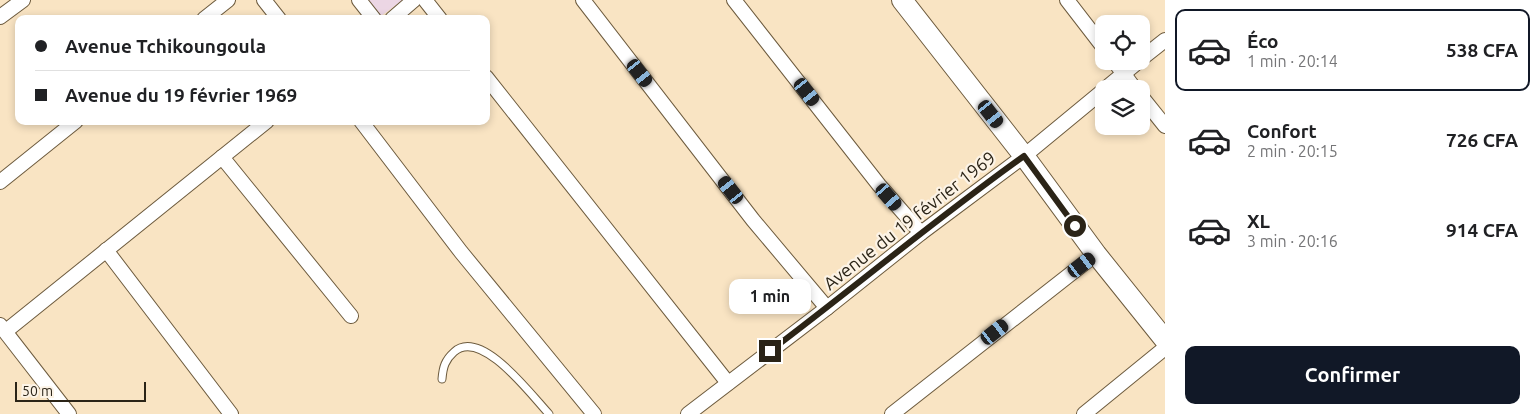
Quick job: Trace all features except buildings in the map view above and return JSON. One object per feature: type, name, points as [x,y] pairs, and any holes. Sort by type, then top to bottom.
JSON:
[{"type":"street","points":[[0,18],[23,0]]},
{"type":"street","points":[[209,15],[228,0]]},
{"type":"street","points":[[264,0],[276,15]]},
{"type":"street","points":[[359,0],[371,15]]},
{"type":"street","points":[[397,15],[414,0]]},
{"type":"street","points":[[425,0],[437,15]]},
{"type":"street","points":[[582,0],[754,220],[827,308]]},
{"type":"street","points":[[734,0],[879,185],[920,233]]},
{"type":"street","points":[[902,0],[1024,156],[1096,254],[1165,340]]},
{"type":"street","points":[[1067,0],[1095,36]]},
{"type":"street","name":"Avenue du 19 février 1969","points":[[1150,52],[1165,40]]},
{"type":"street","points":[[1120,70],[1128,80]]},
{"type":"street","name":"Avenue du 19 février 1969","points":[[1115,80],[1128,70]]},
{"type":"street","points":[[490,82],[728,383]]},
{"type":"street","name":"Avenue du 19 février 1969","points":[[688,414],[827,308],[920,233],[1024,156],[1095,97]]},
{"type":"street","points":[[1150,107],[1165,126]]},
{"type":"street","points":[[0,182],[71,125]]},
{"type":"street","points":[[69,414],[3,328],[106,250],[262,125]]},
{"type":"street","points":[[364,125],[461,252],[594,414]]},
{"type":"street","points":[[222,157],[351,316]]},
{"type":"street","points":[[106,250],[231,414]]},
{"type":"street","points":[[892,414],[1096,254]]},
{"type":"street","points":[[1084,414],[1165,348]]},
{"type":"lane","points":[[442,379],[443,365],[448,357],[458,348],[469,346],[479,348],[506,367],[549,414]]},
{"type":"shaded area","points":[[368,0],[403,0],[382,15],[380,15]]},
{"type":"route","points":[[770,351],[920,233],[1024,156],[1075,226]]}]
